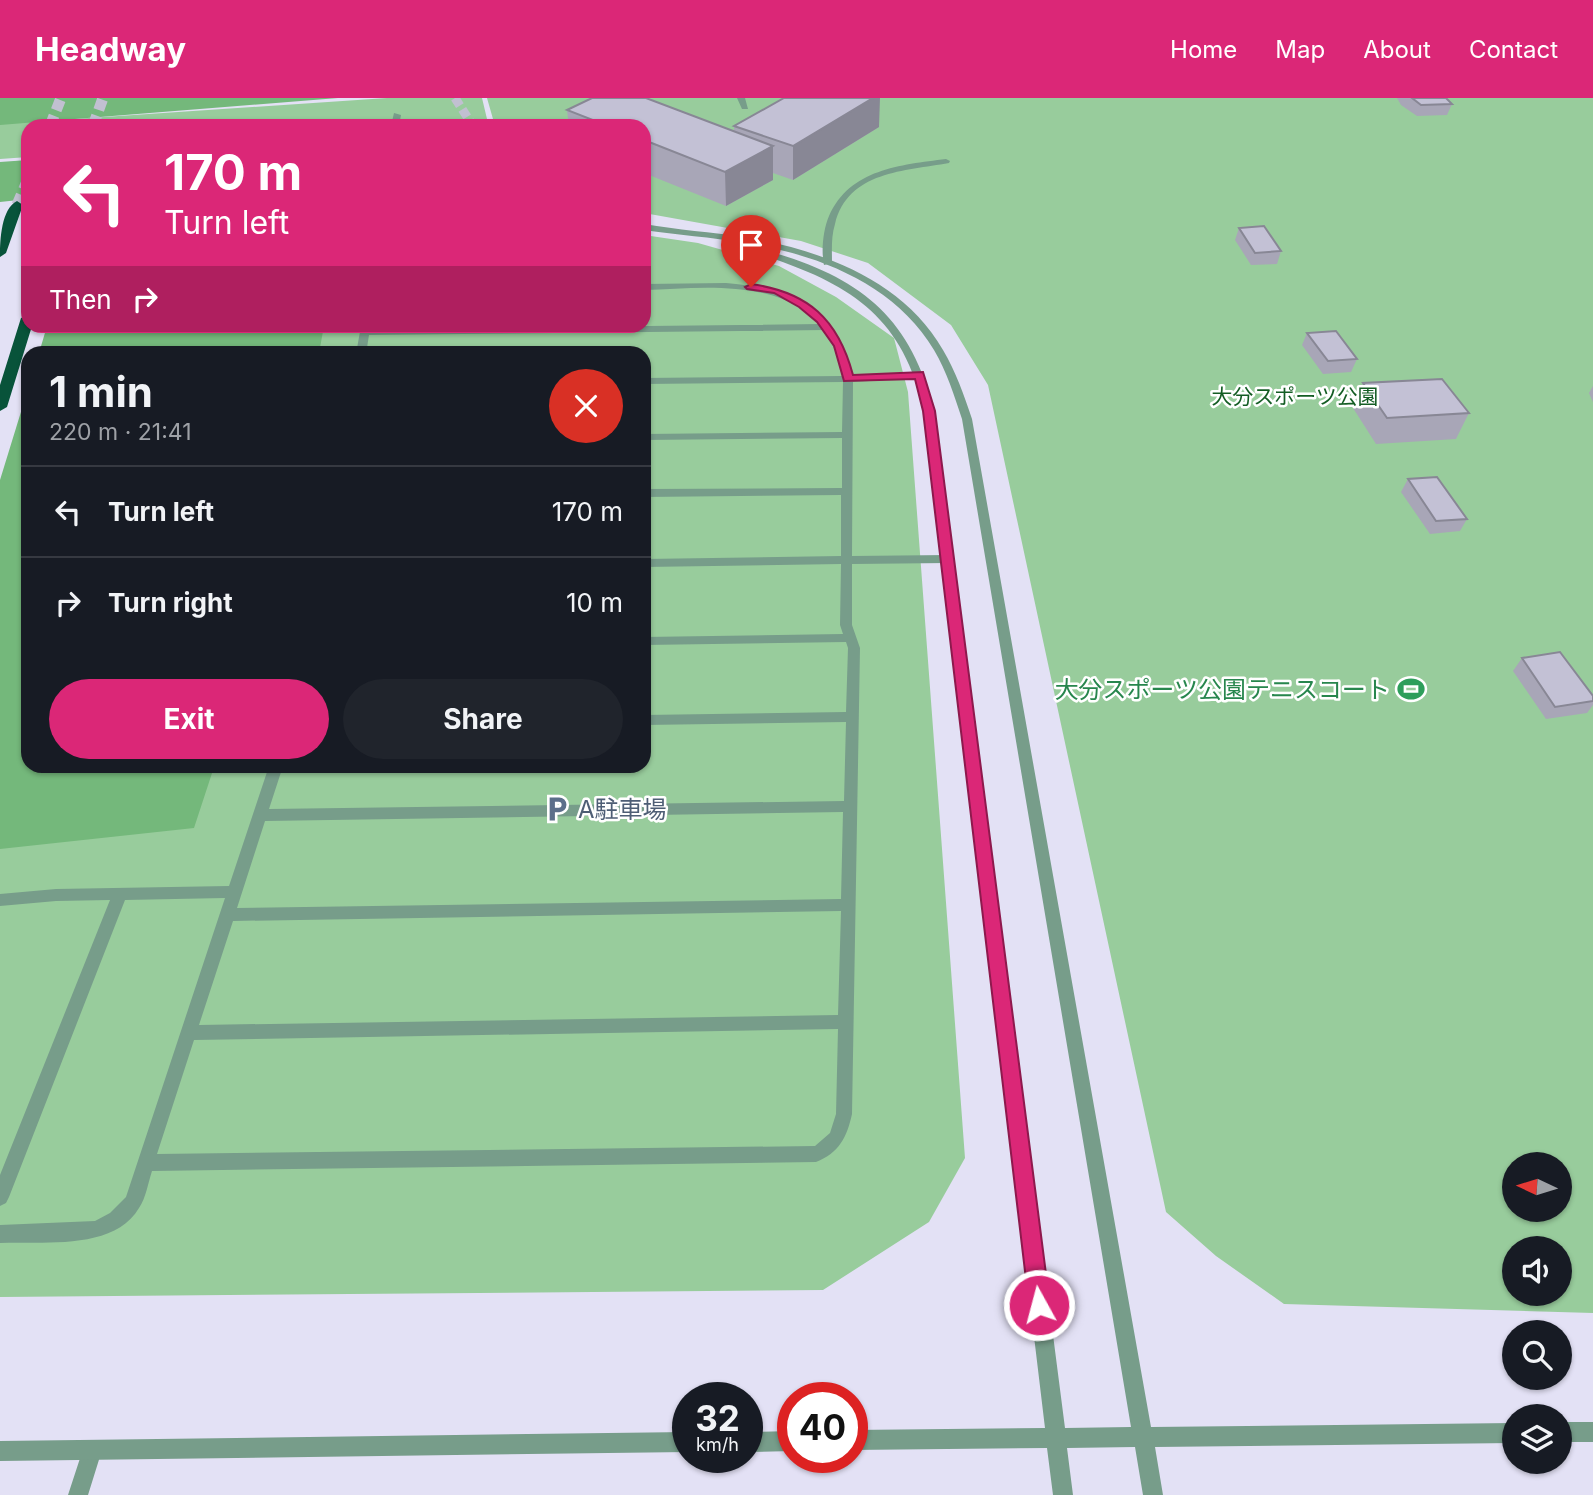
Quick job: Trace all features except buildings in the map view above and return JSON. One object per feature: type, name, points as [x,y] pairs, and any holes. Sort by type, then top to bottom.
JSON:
[{"type":"highway","points":[[0,253],[17,205]]},
{"type":"highway","points":[[0,407],[23,333]]},
{"type":"street","points":[[741,98],[745,107]]},
{"type":"street","points":[[396,119],[397,115]]},
{"type":"street","points":[[827,263],[831,221],[844,193],[871,176],[946,161]]},
{"type":"street","points":[[651,228],[757,242],[827,263],[880,289],[916,318],[942,351],[961,394],[1153,1495]]},
{"type":"street","points":[[689,234],[789,260],[836,281],[876,310],[894,329],[908,349],[919,375],[929,411],[1063,1495]]},
{"type":"street","points":[[147,1163],[816,1154],[829,1149],[840,1132],[844,1114],[854,648],[846,625],[848,379],[840,346],[827,327],[803,305],[776,291],[751,287],[651,285]]},
{"type":"street","points":[[651,328],[827,327]]},
{"type":"street","points":[[651,381],[848,379],[919,375]]},
{"type":"street","points":[[651,437],[847,435]]},
{"type":"street","points":[[651,493],[847,491]]},
{"type":"street","points":[[651,563],[947,559]]},
{"type":"street","points":[[651,641],[850,638]]},
{"type":"street","points":[[651,720],[852,717]]},
{"type":"street","points":[[0,1234],[78,1232],[108,1226],[122,1216],[133,1202],[274,773]]},
{"type":"street","points":[[260,814],[850,806]]},
{"type":"street","points":[[0,900],[56,895],[235,892]]},
{"type":"street","points":[[0,1197],[120,894]]},
{"type":"street","points":[[227,915],[848,905]]},
{"type":"street","points":[[189,1033],[846,1022]]},
{"type":"street","points":[[1572,1432],[1593,1432]]},
{"type":"street","points":[[868,1440],[1502,1433]]},
{"type":"street","points":[[0,1451],[672,1442]]},
{"type":"street","points":[[78,1495],[92,1450]]},
{"type":"green space","points":[[0,98],[338,98],[75,119],[21,119],[21,123],[0,125]]},
{"type":"green space","points":[[387,98],[482,98],[487,119],[74,119]]},
{"type":"green space","name":"大分スポーツ公園","points":[[487,98],[1593,98],[1593,1313],[1284,1304],[1216,1256],[1166,1212],[988,385],[951,325],[868,263],[801,241],[651,214],[651,119],[493,119]]},
{"type":"green space","points":[[21,123],[21,158],[0,159],[0,124]]},
{"type":"green space","points":[[21,160],[21,200],[0,202],[0,162]]},
{"type":"green space","name":"A駐車場","points":[[651,236],[698,243],[779,266],[836,297],[894,338],[908,392],[965,1158],[929,1222],[823,1290],[0,1297],[0,821],[173,773],[651,773],[651,346],[316,346],[319,333],[651,333]]},
{"type":"green space","points":[[45,333],[323,333],[320,346],[41,346]]},
{"type":"green space","points":[[21,412],[21,773],[212,773],[194,828],[0,849],[0,480]]},
{"type":"tunnel","points":[[53,119],[61,98]]},
{"type":"tunnel","points":[[96,119],[103,98]]},
{"type":"tunnel","points":[[455,98],[468,119]]},
{"type":"tunnel","points":[[17,205],[21,196]]},
{"type":"place","name":"大分スポーツ公園テニスコート","points":[[1411,689]]},
{"type":"place","name":"A駐車場","points":[[557,809]]},
{"type":"route","points":[[751,287],[789,296],[814,312],[840,346],[848,379],[919,375],[929,411],[1039,1305]]}]
